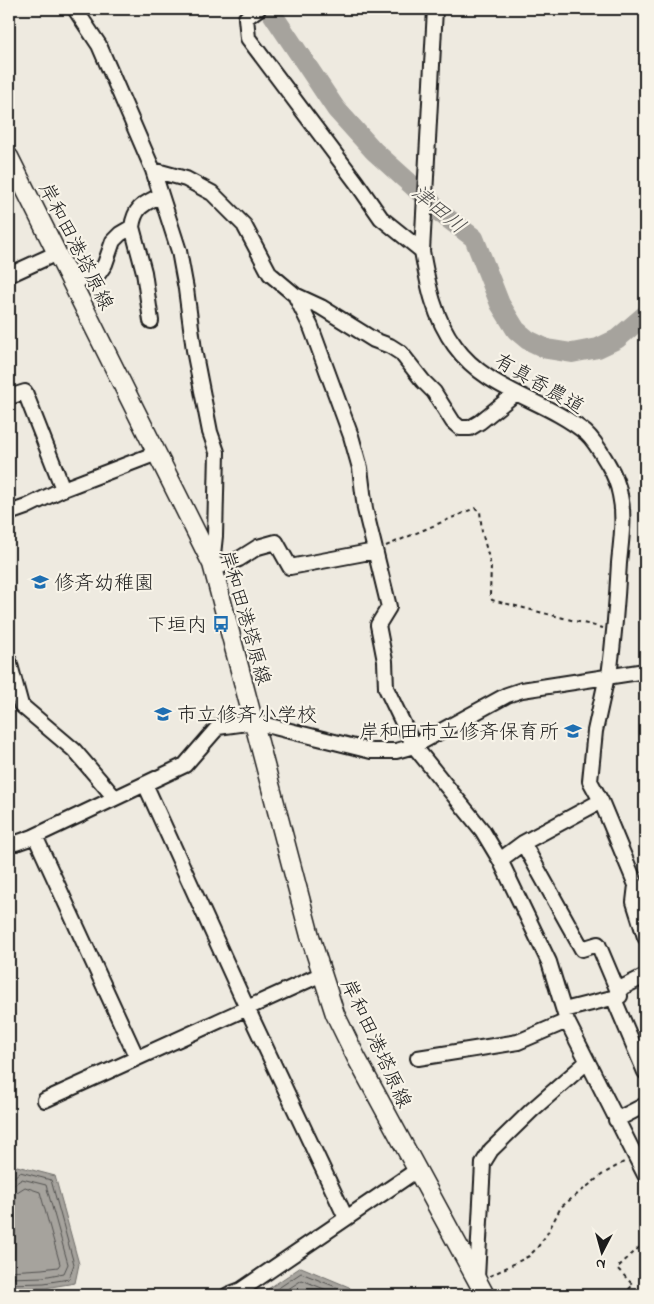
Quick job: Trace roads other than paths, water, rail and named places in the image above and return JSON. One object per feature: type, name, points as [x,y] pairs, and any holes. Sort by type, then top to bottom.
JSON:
[{"type":"main road","name":"岸和田港塔原線","points":[[9,157],[157,452],[212,567],[310,936],[336,1014],[417,1170],[480,1285]]},
{"type":"street","points":[[75,9],[99,45],[153,170],[179,251],[194,350],[210,432],[217,452],[215,536],[212,567],[239,559],[258,547],[276,542],[290,568],[375,550]]},
{"type":"street","points":[[258,9],[246,18],[248,38],[381,218],[422,251]]},
{"type":"street","name":"有真香農道","points":[[435,9],[422,251],[428,286],[434,306],[455,347],[476,369],[496,383],[557,414],[587,434],[603,455],[615,476],[620,495],[622,520],[615,631],[608,676],[595,730],[590,781],[601,801],[640,892],[634,902],[645,936]]},
{"type":"street","points":[[153,170],[186,180],[212,193],[244,225],[270,274],[295,295],[321,307],[374,340],[390,346],[401,353],[422,381],[434,392],[452,422],[460,428],[470,428],[480,422],[516,393]]},
{"type":"street","points":[[151,321],[144,272],[132,227],[134,215],[141,206],[161,196]]},
{"type":"street","points":[[71,282],[98,274],[105,264],[113,241],[132,227]]},
{"type":"street","points":[[9,275],[56,253]]},
{"type":"street","points":[[295,295],[311,327],[351,436],[360,468],[365,508],[389,607],[378,625],[385,662],[386,688],[414,746],[482,830],[500,860],[549,962],[566,1015],[587,1062],[645,1175]]},
{"type":"street","points":[[9,397],[25,392],[63,489]]},
{"type":"street","points":[[9,513],[63,489],[157,452]]},
{"type":"street","points":[[9,661],[21,705],[74,750],[115,798]]},
{"type":"street","points":[[9,840],[16,843],[35,836],[185,764],[218,727],[254,722],[371,751],[396,752],[414,746],[506,695],[522,690],[645,671]]},
{"type":"street","points":[[145,784],[247,1008],[346,1218]]},
{"type":"street","points":[[500,860],[523,843],[601,801]]},
{"type":"street","points":[[35,836],[137,1058]]},
{"type":"street","points":[[523,843],[582,949],[598,944],[645,1072]]},
{"type":"street","points":[[45,1100],[322,974]]},
{"type":"street","points":[[418,1058],[518,1042],[566,1015],[616,994],[645,976]]},
{"type":"street","points":[[480,1285],[483,1163],[491,1150],[532,1110],[587,1062]]},
{"type":"street","points":[[616,1120],[645,1105]]},
{"type":"street","points":[[228,1295],[241,1290],[417,1170]]},
{"type":"water","points":[[17,1166],[55,1176],[79,1264],[75,1283],[45,1288],[9,1289],[9,1176]]},
{"type":"water","points":[[301,1267],[349,1287],[357,1295],[259,1295]]},
{"type":"waterway","name":"津田川","points":[[269,9],[336,109],[374,151],[433,204],[439,212],[474,238],[500,304],[516,330],[528,340],[547,349],[572,353],[598,348],[617,339],[645,315]]},
{"type":"place","name":"修斉幼稚園","points":[[40,582]]},
{"type":"place","name":"下垣内","points":[[221,624]]},
{"type":"place","name":"市立修斉小学校","points":[[163,714]]},
{"type":"place","name":"岸和田市立修斉保育所","points":[[573,731]]}]
